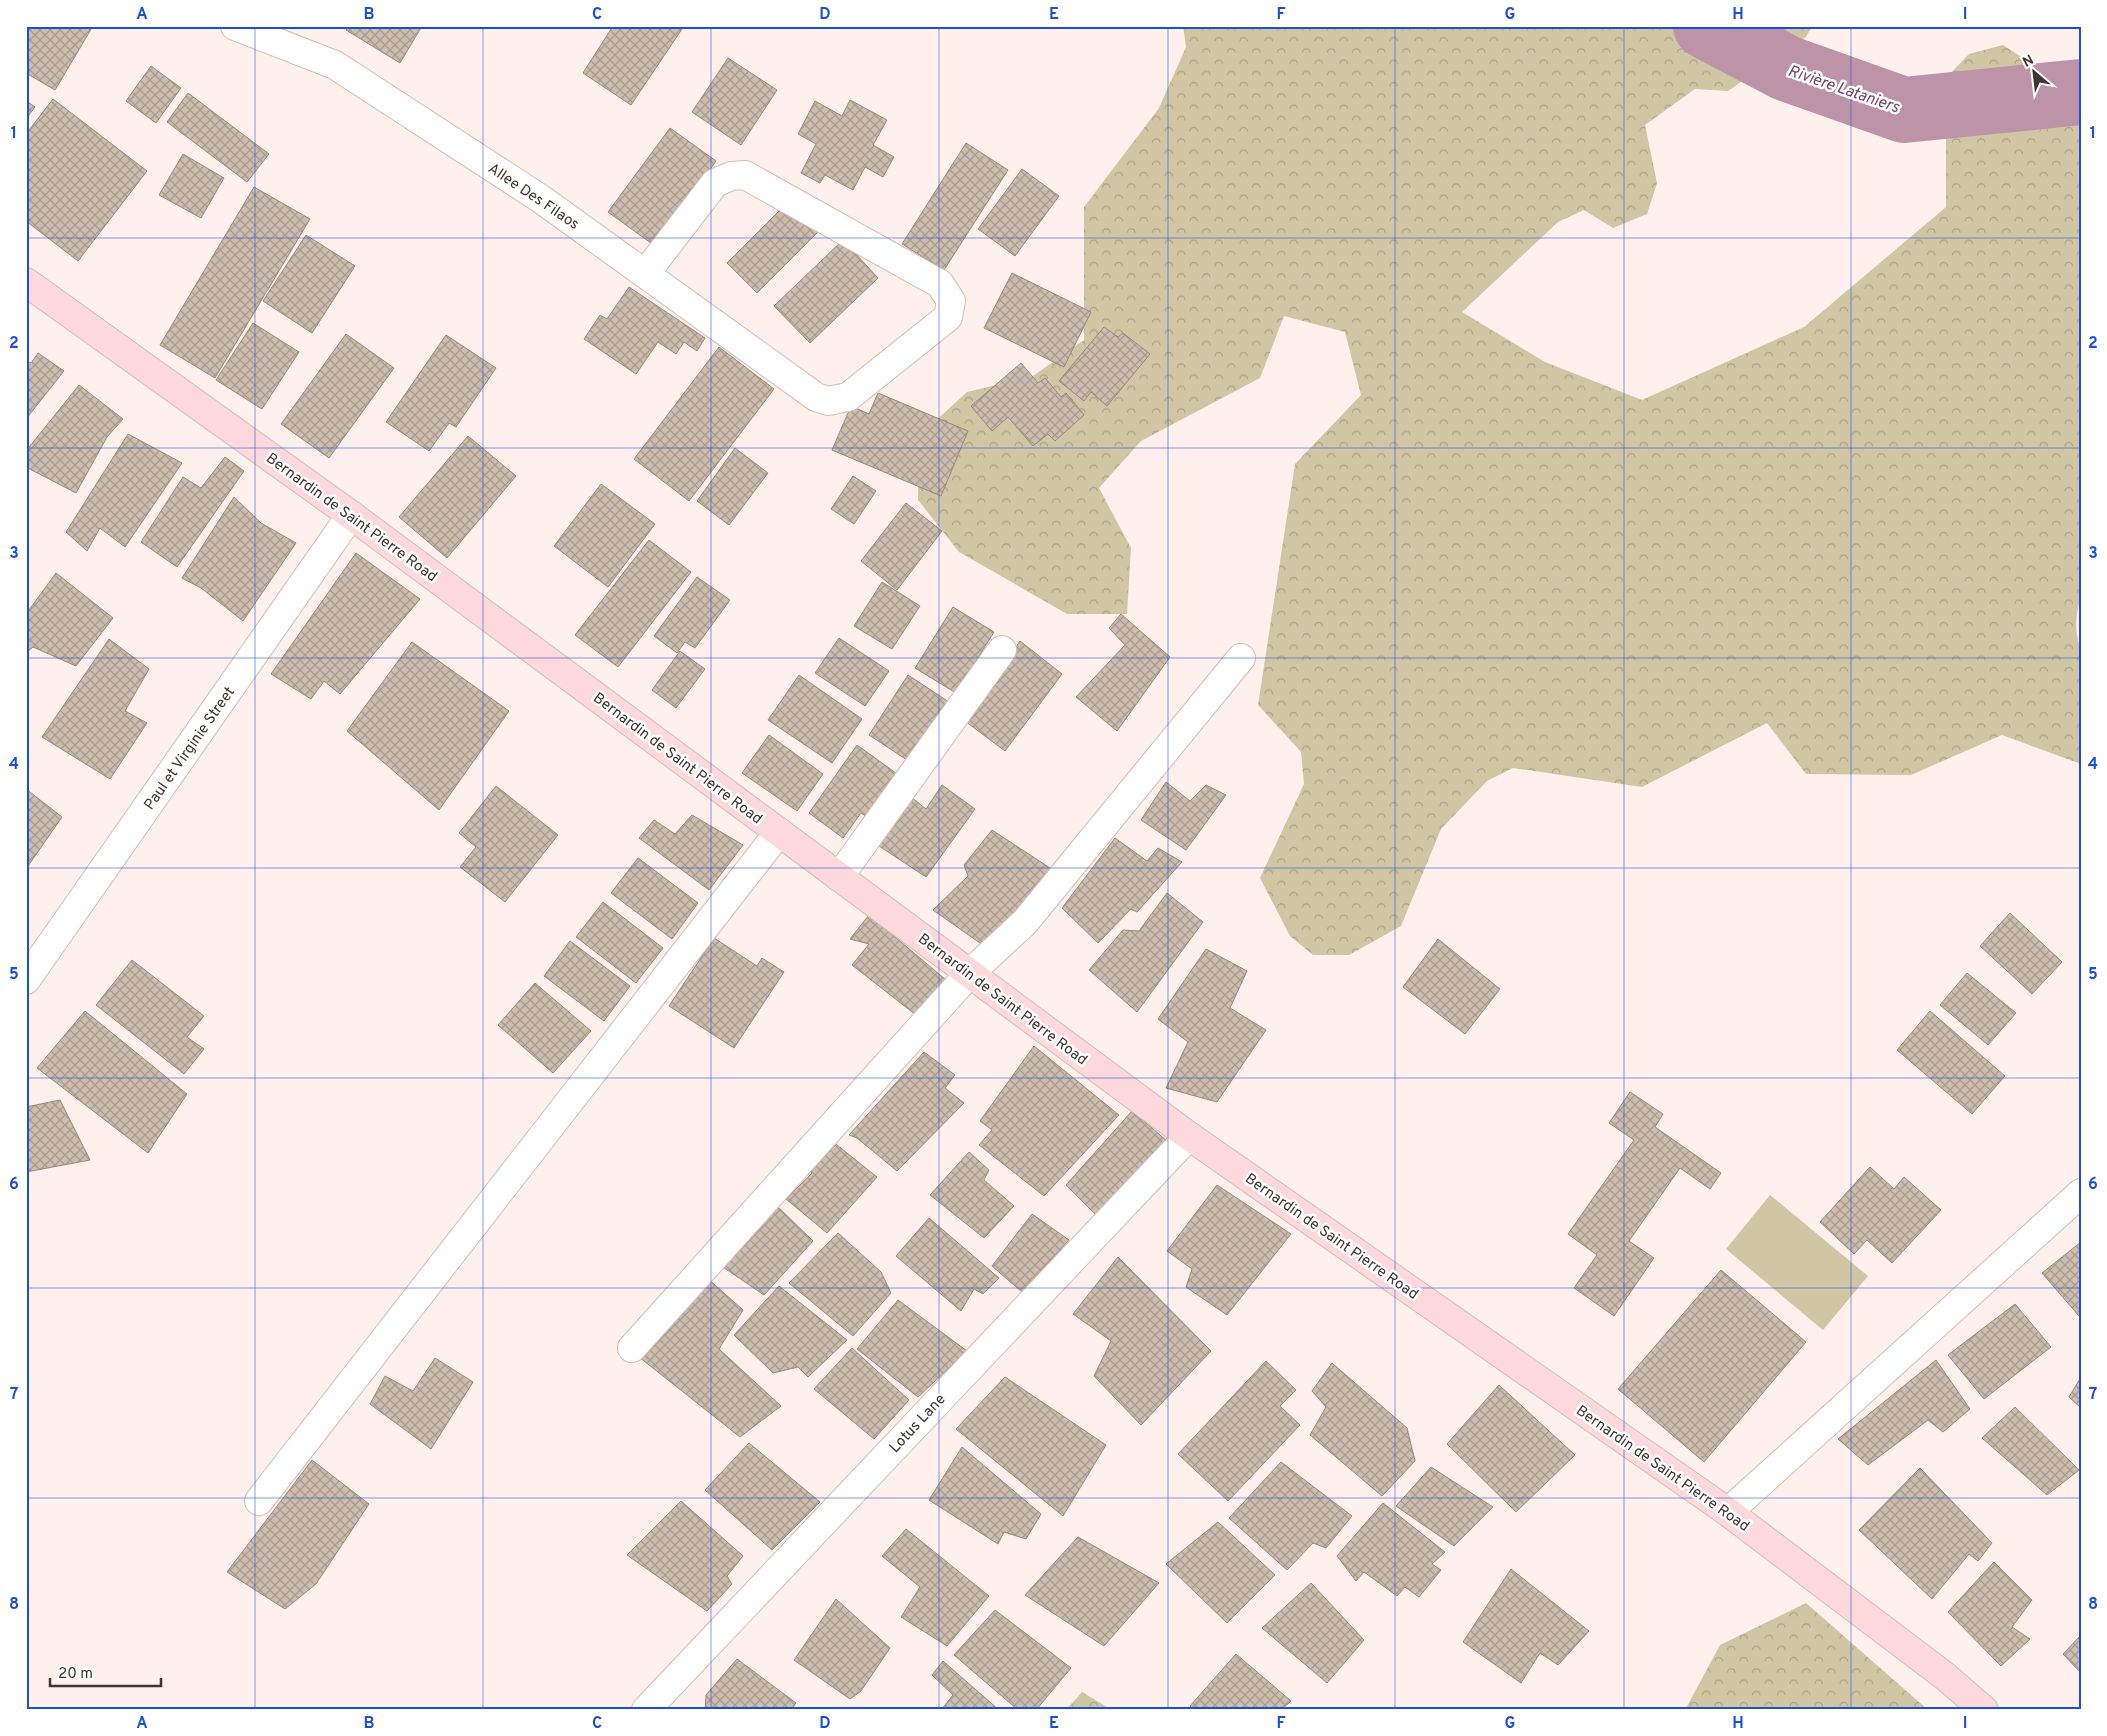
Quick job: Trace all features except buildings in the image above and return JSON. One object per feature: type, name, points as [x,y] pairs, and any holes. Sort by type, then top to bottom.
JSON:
[{"type":"main road","name":"Bernardin de Saint Pierre Road","points":[[26,282],[351,515],[1189,1136],[1728,1512],[1938,1671],[1984,1710]]},
{"type":"street","name":"Allee Des Filaos","points":[[235,26],[335,65],[541,199],[645,274],[816,396],[828,401],[848,397],[948,317],[951,301],[940,284],[745,174],[731,176],[715,183],[645,274]]},
{"type":"street","name":"Paul et Virginie Street","points":[[26,980],[351,515]]},
{"type":"street","points":[[840,877],[1002,650]]},
{"type":"street","points":[[632,1348],[969,974],[1025,922],[1240,658]]},
{"type":"street","points":[[259,1501],[778,832]]},
{"type":"street","name":"Lotus Lane","points":[[646,1710],[1189,1136]]},
{"type":"street","points":[[1728,1512],[2081,1192]]},
{"type":"green space","points":[[1183,26],[1812,26],[1806,37],[1728,91],[1695,89],[1645,125],[1657,183],[1647,214],[1613,228],[1584,210],[1558,222],[1462,312],[1545,362],[1642,400],[1804,327],[1946,207],[1946,78],[1969,54],[2003,45],[2057,80],[2081,87],[2081,599],[2077,611],[2076,624],[2081,648],[2081,764],[2002,735],[1911,775],[1806,774],[1767,723],[1642,787],[1513,768],[1487,781],[1441,829],[1401,926],[1349,955],[1313,955],[1290,936],[1260,878],[1304,784],[1301,752],[1258,705],[1295,464],[1361,395],[1345,332],[1284,316],[1260,378],[1141,441],[1099,488],[1131,548],[1127,614],[1067,614],[959,552],[918,500],[919,436],[967,392],[1033,376],[1084,340],[1084,207],[1159,108],[1186,47]]},
{"type":"green space","points":[[1770,1195],[1868,1276],[1823,1330],[1726,1249]]},
{"type":"green space","points":[[1806,1603],[1928,1710],[1685,1710],[1720,1645]]},
{"type":"green space","points":[[1082,1692],[1112,1710],[1066,1710]]},
{"type":"waterway","name":"Rivière Lataniers","points":[[1706,26],[1786,68],[1904,110],[2081,92]]}]
